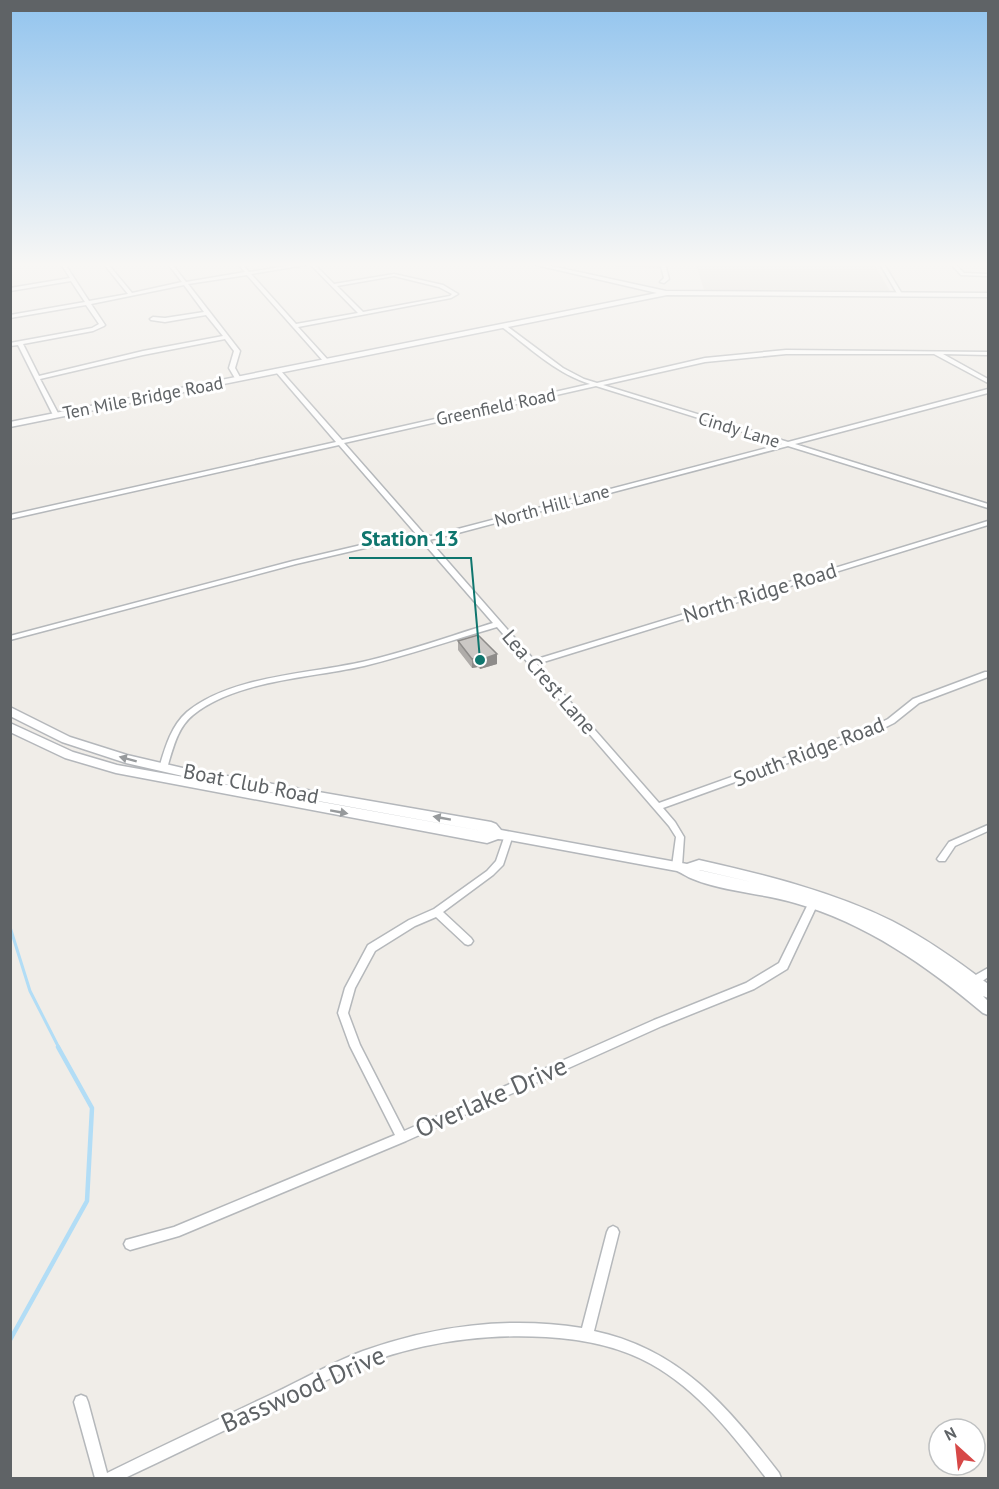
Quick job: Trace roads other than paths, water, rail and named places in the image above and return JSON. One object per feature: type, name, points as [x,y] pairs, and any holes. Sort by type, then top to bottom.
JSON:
[{"type":"street","points":[[10,345],[67,333]]},
{"type":"street","points":[[224,333],[237,351],[232,368],[238,379]]},
{"type":"street","points":[[301,333],[326,361]]},
{"type":"street","name":"Ten Mile Bridge Road","points":[[10,424],[466,333]]},
{"type":"street","name":"Cindy Lane","points":[[514,333],[561,369],[596,385],[988,506]]},
{"type":"street","points":[[37,378],[143,352],[227,337]]},
{"type":"street","points":[[20,344],[56,416]]},
{"type":"street","name":"Greenfield Road","points":[[10,517],[705,360],[786,352],[988,353]]},
{"type":"street","points":[[936,352],[988,381]]},
{"type":"street","name":"Lea Crest Lane","points":[[278,371],[657,807],[680,837],[683,867]]},
{"type":"street","name":"North Hill Lane","points":[[10,638],[294,562],[408,536],[431,538],[456,532],[988,391]]},
{"type":"street","name":"North Ridge Road","points":[[532,663],[988,523]]},
{"type":"street","points":[[163,768],[173,735],[190,713],[214,699],[265,683],[394,655],[498,624]]},
{"type":"street","name":"South Ridge Road","points":[[657,807],[879,727],[891,721],[916,701],[988,674]]},
{"type":"street","name":"Boat Club Road","points":[[10,711],[46,732],[88,748],[163,768],[491,827],[503,835]]},
{"type":"street","name":"Boat Club Road","points":[[10,727],[69,755],[116,769],[487,838],[503,835],[683,867],[699,866],[786,885],[828,899],[894,928],[931,950],[969,984],[988,1009]]},
{"type":"street","points":[[942,859],[952,844],[988,828]]},
{"type":"street","points":[[402,1137],[355,1046],[343,1013],[350,988],[371,948],[412,923],[436,912],[500,863],[503,835]]},
{"type":"street","name":"Boat Club Road","points":[[683,867],[700,877],[751,886],[813,903],[868,926],[936,967],[988,992]]},
{"type":"street","name":"Overlake Drive","points":[[130,1244],[175,1232],[402,1137],[647,1027],[767,978],[783,966],[813,903]]},
{"type":"street","points":[[436,912],[468,941]]},
{"type":"street","points":[[969,984],[988,972]]},
{"type":"street","points":[[587,1334],[613,1232]]},
{"type":"street","name":"Basswood Drive","points":[[111,1479],[337,1368],[404,1344],[452,1334],[498,1329],[533,1329],[587,1334],[634,1350],[666,1366],[687,1382],[756,1454],[774,1479]]},
{"type":"street","points":[[81,1402],[102,1479]]},
{"type":"waterway","points":[[10,927],[30,991],[59,1048]]},
{"type":"waterway","points":[[10,1340],[87,1201],[92,1108],[58,1047]]},
{"type":"place","name":"Station 13","points":[[480,660]]}]
